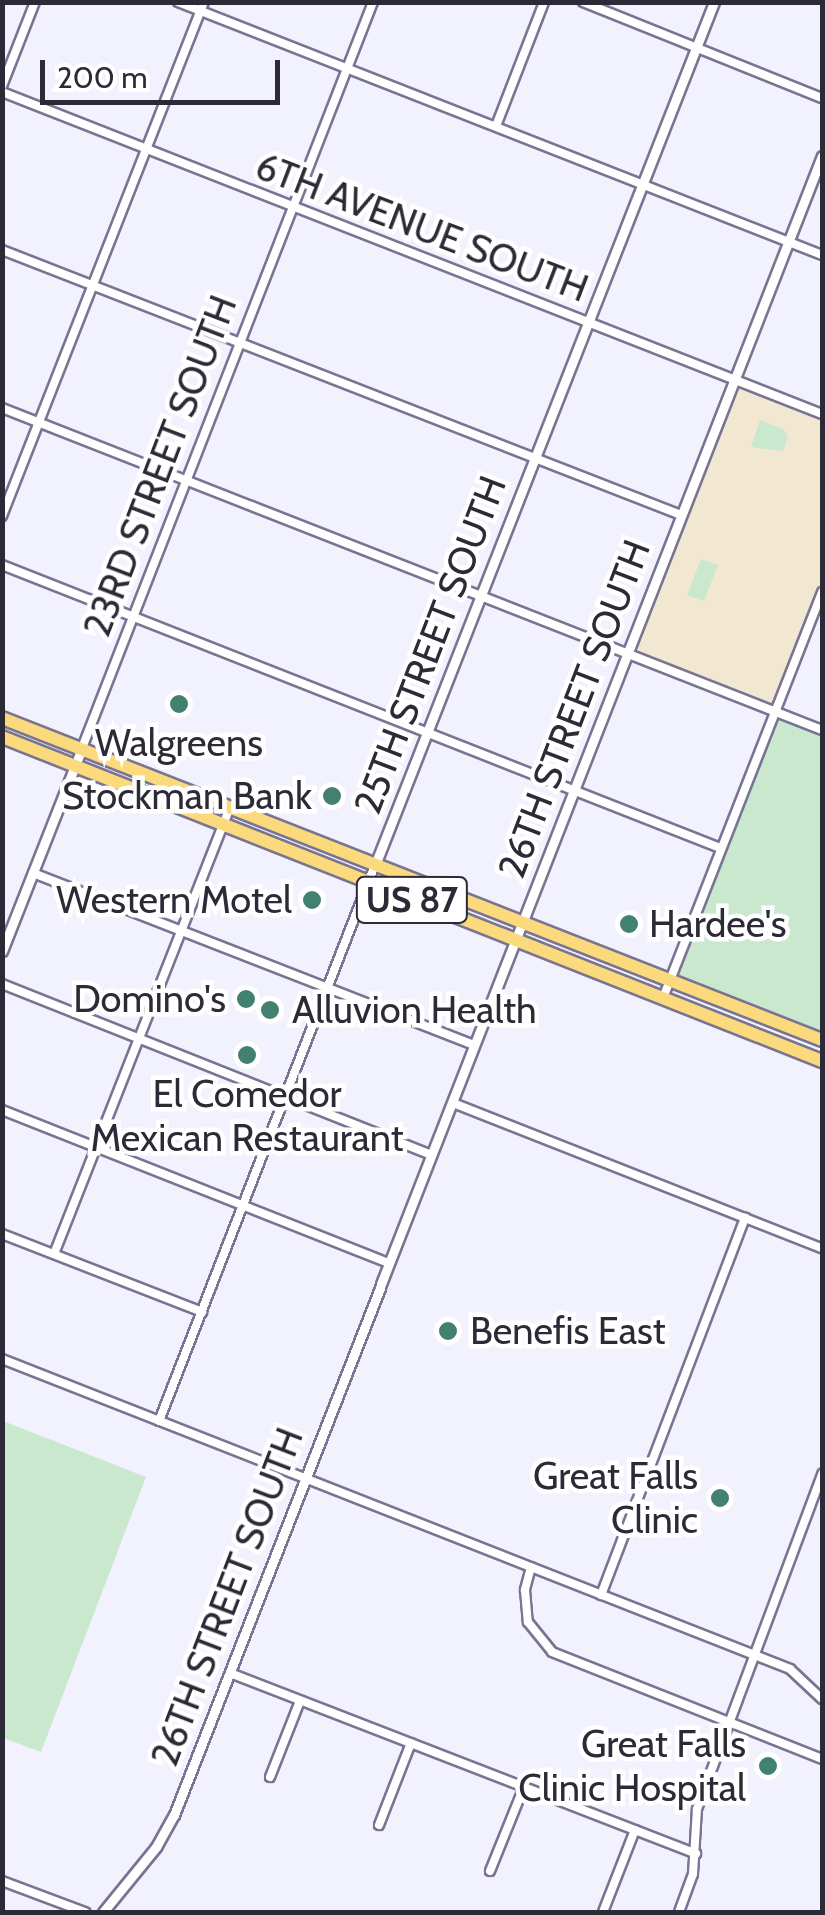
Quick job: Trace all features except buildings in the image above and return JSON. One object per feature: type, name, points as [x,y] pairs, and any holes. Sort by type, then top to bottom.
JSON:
[{"type":"highway","name":"US 87","points":[[2,718],[822,1040]]},
{"type":"highway","name":"US 87","points":[[2,737],[822,1061]]},
{"type":"street","points":[[2,89],[35,2]]},
{"type":"street","points":[[178,2],[202,7],[822,255]]},
{"type":"street","name":"23RD STREET SOUTH","points":[[2,951],[373,2]]},
{"type":"street","points":[[496,126],[544,2]]},
{"type":"street","points":[[583,2],[822,98]]},
{"type":"street","name":"25TH STREET SOUTH","points":[[159,1420],[714,2]]},
{"type":"street","points":[[2,516],[202,7]]},
{"type":"street","name":"6TH AVENUE SOUTH","points":[[2,89],[822,414]]},
{"type":"street","name":"26TH STREET SOUTH","points":[[103,1912],[166,1831],[822,156]]},
{"type":"street","points":[[2,250],[681,515]]},
{"type":"street","points":[[2,408],[822,730]]},
{"type":"street","points":[[2,565],[720,848]]},
{"type":"street","points":[[663,998],[822,592]]},
{"type":"street","points":[[54,1254],[230,806]]},
{"type":"street","points":[[33,873],[475,1045]]},
{"type":"street","points":[[2,984],[432,1155]]},
{"type":"street","points":[[452,1103],[822,1248]]},
{"type":"street","points":[[2,1110],[389,1263]]},
{"type":"street","points":[[601,1595],[744,1217]]},
{"type":"street","points":[[2,1234],[202,1312]]},
{"type":"street","points":[[2,1359],[790,1669],[822,1699]]},
{"type":"street","points":[[679,1912],[696,1854],[697,1808],[822,1474]]},
{"type":"street","points":[[532,1568],[525,1590],[528,1622],[552,1652],[822,1758]]},
{"type":"street","points":[[230,1673],[696,1854]]},
{"type":"street","points":[[270,1777],[300,1700]]},
{"type":"street","points":[[379,1825],[411,1743]]},
{"type":"street","points":[[490,1871],[524,1787]]},
{"type":"street","points":[[602,1912],[636,1830]]},
{"type":"street","points":[[2,1881],[85,1912]]},
{"type":"shaded area","points":[[735,380],[822,414],[822,589],[774,711],[627,653]]},
{"type":"green space","points":[[760,420],[784,430],[788,437],[783,451],[751,447]]},
{"type":"green space","points":[[701,559],[718,565],[704,601],[687,595]]},
{"type":"green space","points":[[774,711],[822,730],[822,1040],[669,980]]},
{"type":"green space","points":[[3,1421],[146,1477],[41,1752],[3,1738]]},
{"type":"place","name":"Walgreens","points":[[179,704]]},
{"type":"place","name":"Stockman Bank","points":[[332,796]]},
{"type":"place","name":"Western Motel","points":[[312,900]]},
{"type":"place","name":"Hardee's","points":[[629,924]]},
{"type":"place","name":"Domino's","points":[[246,999]]},
{"type":"place","name":"Alluvion Health","points":[[270,1010]]},
{"type":"place","name":"El Comedor Mexican Restaurant","points":[[247,1055]]},
{"type":"place","name":"Benefis East","points":[[448,1331]]},
{"type":"place","name":"Great Falls Clinic","points":[[720,1498]]},
{"type":"place","name":"Great Falls Clinic Hospital","points":[[768,1766]]}]
